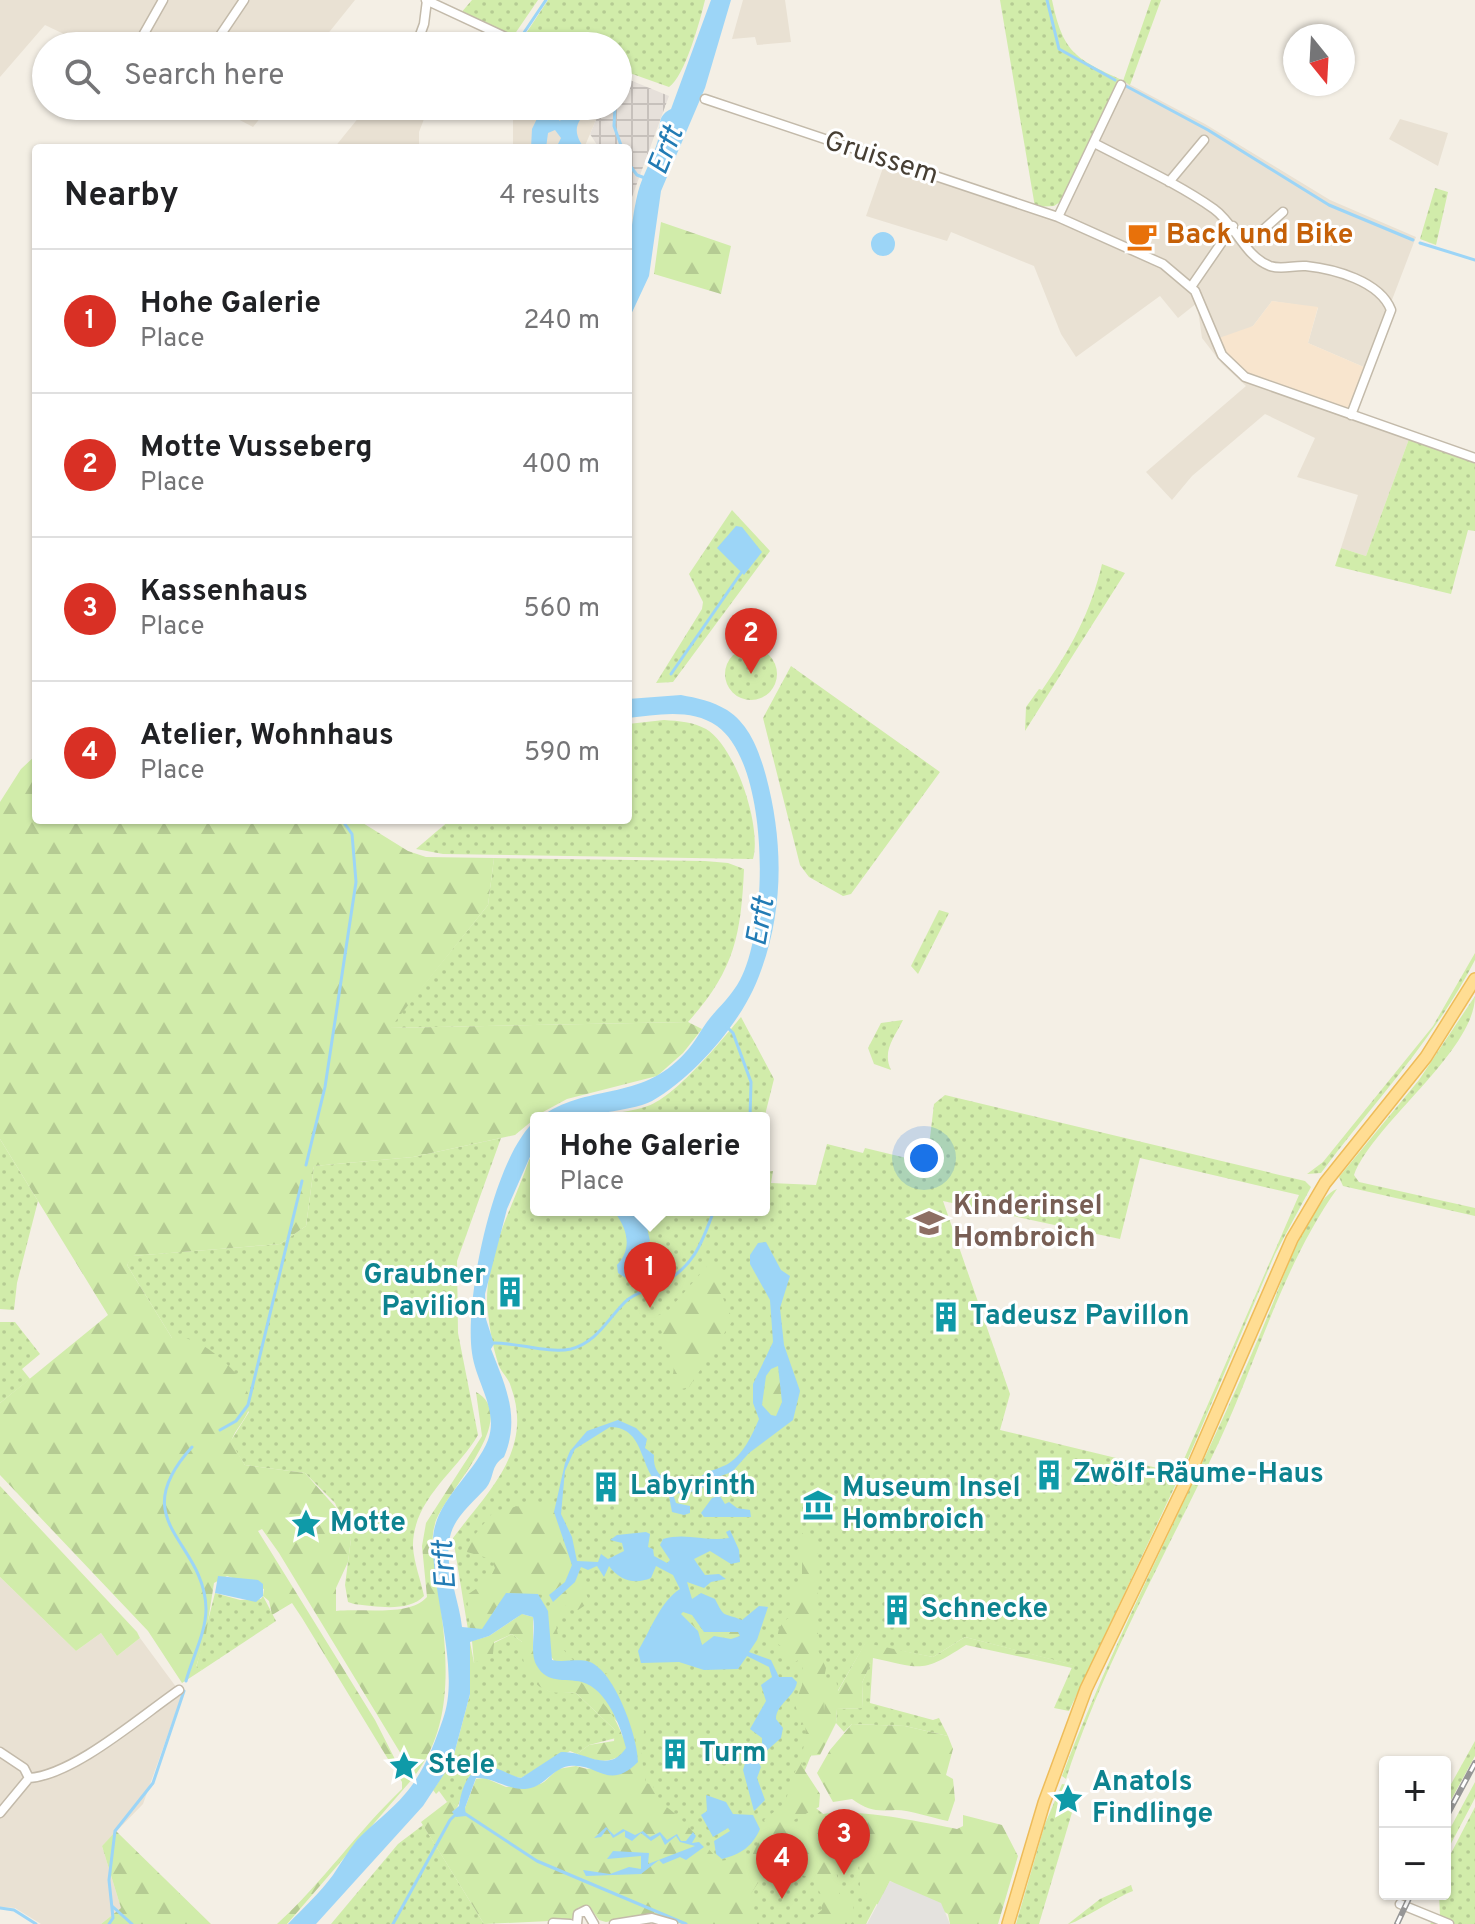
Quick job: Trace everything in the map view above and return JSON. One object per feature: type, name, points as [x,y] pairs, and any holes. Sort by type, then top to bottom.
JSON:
[{"type":"main road","points":[[1008,1924],[1040,1814],[1086,1689],[1197,1460],[1292,1239],[1325,1183],[1426,1057],[1475,979]]},
{"type":"street","points":[[145,32],[163,0]]},
{"type":"street","points":[[222,32],[244,0]]},
{"type":"street","points":[[421,32],[427,0],[495,32]]},
{"type":"street","points":[[1058,217],[1121,85]]},
{"type":"street","name":"Gruissem","points":[[705,99],[1058,217],[1163,264],[1191,287],[1203,306],[1222,355],[1237,372],[1257,383],[1475,458]]},
{"type":"street","points":[[1169,182],[1204,140]]},
{"type":"street","points":[[1094,143],[1212,208],[1233,226],[1246,245],[1267,265],[1308,266],[1339,274],[1366,284],[1385,299],[1391,310],[1351,415]]},
{"type":"street","points":[[1246,245],[1283,212]]},
{"type":"street","points":[[1191,287],[1233,226]]},
{"type":"street","points":[[0,1813],[29,1778],[49,1775],[73,1764],[179,1690]]},
{"type":"street","points":[[0,1752],[24,1768],[29,1778]]},
{"type":"street","points":[[1400,1904],[1449,1924]]},
{"type":"street","points":[[577,1924],[578,1914],[586,1910],[594,1924]]},
{"type":"street","points":[[614,1924],[652,1918],[673,1924]]},
{"type":"street","points":[[553,1923],[570,1924]]},
{"type":"shaded area","points":[[0,0],[355,0],[329,32],[60,32],[45,25],[39,32],[32,32],[32,40],[0,77]]},
{"type":"shaded area","points":[[743,0],[785,0],[791,42],[757,45],[755,37],[732,39]]},
{"type":"shaded area","points":[[632,81],[669,96],[632,197],[632,144],[596,144],[590,134],[596,120],[632,120]]},
{"type":"shaded area","points":[[1127,83],[1205,124],[1330,200],[1416,237],[1366,368],[1308,343],[1318,308],[1272,301],[1253,326],[1222,348],[1409,439],[1366,556],[1341,548],[1358,495],[1297,477],[1315,438],[1265,414],[1192,476],[1172,500],[1146,472],[1246,386],[1222,364],[1202,338],[1197,303],[1178,318],[1160,296],[1076,357],[1061,334],[1034,266],[951,232],[947,241],[866,216],[885,162],[1060,221]]},
{"type":"shaded area","points":[[1400,119],[1448,133],[1438,166],[1389,139]]},
{"type":"shaded area","points":[[240,120],[259,120],[253,127]]},
{"type":"shaded area","points":[[357,120],[424,120],[419,144],[337,144]]},
{"type":"shaded area","points":[[513,120],[596,120],[586,144],[513,144]]},
{"type":"shaded area","points":[[1272,301],[1318,307],[1308,343],[1366,368],[1347,411],[1251,377],[1229,358],[1219,338],[1253,326]]},
{"type":"shaded area","points":[[0,1577],[76,1651],[101,1633],[117,1656],[140,1638],[182,1695],[143,1804],[102,1846],[121,1908],[101,1924],[41,1924],[15,1908],[0,1907]]},
{"type":"shaded area","points":[[890,1881],[941,1903],[950,1924],[867,1924]]},
{"type":"green space","points":[[472,0],[538,0],[516,32],[499,32],[460,14]]},
{"type":"green space","points":[[548,0],[705,0],[686,60],[669,87],[632,74],[632,32],[527,32]]},
{"type":"green space","points":[[1000,0],[1052,0],[1061,31],[1073,51],[1092,66],[1122,80],[1060,202],[1054,206],[1035,207]]},
{"type":"green space","points":[[1151,0],[1161,0],[1130,85],[1123,81]]},
{"type":"green space","points":[[1435,188],[1448,192],[1436,245],[1420,239]]},
{"type":"green space","points":[[661,222],[731,246],[721,294],[654,274]]},
{"type":"green space","points":[[1409,439],[1475,461],[1475,531],[1468,530],[1451,594],[1335,566],[1341,548],[1366,556]]},
{"type":"green space","points":[[732,510],[770,551],[673,682],[656,683],[702,609],[703,602],[689,574]]},
{"type":"green space","points":[[1102,564],[1125,573],[1025,731],[1026,707],[1039,689],[1042,690],[1070,645],[1086,614]]},
{"type":"green space","points":[[751,648],[769,656],[777,674],[769,692],[751,700],[733,692],[725,674],[733,656]]},
{"type":"green space","points":[[791,666],[940,772],[851,894],[843,896],[809,877],[800,865],[763,718]]},
{"type":"green space","points":[[664,720],[691,723],[717,738],[736,770],[750,809],[754,828],[753,859],[443,854],[416,849],[445,824],[632,824],[632,724]]},
{"type":"green space","points":[[32,759],[32,824],[364,824],[408,851],[426,857],[494,858],[488,905],[390,1028],[688,1022],[702,1029],[683,1053],[657,1076],[567,1099],[543,1112],[530,1112],[530,1123],[515,1135],[413,1157],[314,1166],[306,1226],[280,1244],[133,1256],[127,1265],[172,1338],[183,1338],[208,1349],[232,1369],[248,1392],[250,1403],[247,1413],[231,1442],[245,1465],[305,1473],[345,1518],[351,1539],[348,1562],[336,1588],[336,1611],[397,1609],[419,1603],[427,1597],[422,1546],[426,1523],[482,1436],[476,1392],[488,1404],[491,1419],[486,1437],[441,1511],[433,1531],[444,1634],[445,1683],[438,1731],[416,1774],[279,1553],[262,1529],[258,1531],[375,1720],[401,1771],[414,1777],[287,1924],[277,1924],[402,1789],[402,1782],[302,1618],[292,1603],[272,1615],[269,1601],[263,1596],[264,1589],[227,1576],[214,1583],[206,1634],[196,1667],[202,1670],[182,1683],[148,1631],[0,1475],[0,1403],[108,1315],[0,1139],[0,802],[21,769]]},
{"type":"green space","points":[[494,858],[705,861],[728,863],[744,869],[737,933],[725,969],[688,1022],[389,1028],[488,905]]},
{"type":"green space","points":[[939,910],[949,913],[918,974],[911,966]]},
{"type":"green space","points":[[1475,953],[1475,960],[1459,989],[1441,1017],[1402,1070],[1321,1173],[1307,1174],[1323,1162],[1433,1026]]},
{"type":"green space","points":[[1475,996],[1471,1017],[1459,1040],[1381,1133],[1354,1175],[1359,1182],[1475,1208],[1475,1216],[1343,1186],[1339,1177],[1419,1080]]},
{"type":"green space","points":[[741,1017],[774,1079],[766,1112],[621,1112],[657,1102],[683,1081]]},
{"type":"green space","points":[[903,1020],[888,1051],[891,1070],[874,1064],[868,1048],[881,1023]]},
{"type":"green space","name":"Museum Insel Hombroich","points":[[945,1095],[1305,1181],[1311,1187],[1275,1254],[1190,1454],[1069,1711],[1054,1708],[1073,1665],[965,1637],[933,1657],[865,1644],[837,1692],[796,1792],[894,1871],[866,1924],[756,1924],[476,1815],[567,1771],[613,1766],[625,1729],[577,1683],[534,1610],[469,1636],[453,1538],[504,1469],[517,1431],[517,1410],[510,1384],[494,1350],[487,1300],[496,1246],[529,1160],[530,1216],[770,1216],[770,1171],[773,1171],[771,1183],[816,1185],[827,1144],[863,1153],[865,1148],[927,1163],[934,1104]],"holes":[[[1140,1158],[1299,1195],[1178,1473],[1000,1430],[1010,1394],[943,1201],[1120,1239]]]},
{"type":"green space","points":[[501,1138],[457,1261],[458,1333],[478,1435],[437,1487],[420,1515],[413,1547],[424,1596],[400,1607],[354,1604],[348,1602],[345,1585],[351,1539],[335,1503],[305,1473],[245,1465],[230,1442],[249,1412],[172,1338],[127,1265],[132,1256],[280,1244],[306,1226],[314,1166],[413,1157]]},
{"type":"green space","points":[[0,1139],[38,1201],[17,1283],[14,1310],[0,1309]]},
{"type":"green space","points":[[1337,1189],[1286,1280],[1219,1442],[1099,1693],[1066,1779],[1062,1776],[1086,1715],[1250,1358],[1292,1255],[1318,1206]]},
{"type":"green space","points":[[708,1265],[722,1273],[722,1296],[733,1320],[689,1387],[671,1392],[674,1366],[656,1316],[667,1312]]},
{"type":"green space","points":[[0,1322],[15,1322],[40,1354],[22,1369],[30,1379],[0,1403]]},
{"type":"green space","points":[[778,1366],[782,1403],[776,1416],[762,1405],[766,1376]]},
{"type":"green space","points":[[0,1486],[140,1638],[117,1656],[101,1633],[76,1651],[0,1577]]},
{"type":"green space","points":[[541,1502],[555,1503],[557,1522],[572,1565],[565,1582],[549,1595],[506,1593],[482,1629],[470,1631],[467,1595],[489,1580],[495,1568],[491,1559],[467,1552],[469,1542],[494,1511]]},
{"type":"green space","points":[[802,1533],[817,1552],[819,1562],[815,1619],[820,1642],[818,1650],[826,1668],[824,1711],[826,1687],[831,1676],[836,1679],[838,1691],[865,1643],[933,1657],[965,1637],[1074,1665],[1072,1668],[966,1645],[922,1666],[873,1658],[862,1683],[863,1708],[837,1709],[836,1723],[820,1755],[806,1756],[801,1765],[820,1794],[819,1807],[788,1823],[797,1833],[809,1819],[839,1813],[881,1815],[957,1829],[963,1826],[963,1815],[1002,1825],[1018,1856],[998,1924],[950,1924],[948,1914],[890,1881],[878,1905],[860,1887],[859,1860],[835,1863],[840,1895],[851,1894],[855,1916],[851,1924],[805,1924],[822,1910],[821,1895],[813,1878],[796,1874],[786,1866],[773,1870],[770,1865],[750,1895],[751,1909],[769,1924],[681,1924],[652,1914],[606,1922],[599,1920],[589,1906],[579,1907],[571,1920],[484,1924],[421,1822],[451,1799],[457,1808],[452,1812],[465,1808],[476,1779],[485,1778],[506,1787],[542,1784],[558,1769],[576,1766],[613,1776],[638,1762],[635,1735],[605,1673],[610,1675],[644,1731],[641,1755],[646,1783],[653,1785],[658,1802],[681,1820],[720,1861],[752,1856],[766,1825],[764,1820],[786,1802],[804,1744],[805,1724],[801,1725],[795,1704],[805,1677],[800,1659],[792,1664],[785,1660],[786,1650],[778,1644],[780,1626],[794,1615],[793,1595],[802,1578]]},
{"type":"green space","points":[[578,1578],[590,1602],[578,1610],[566,1605],[555,1619],[560,1646],[573,1660],[555,1662],[550,1655],[547,1608]]},
{"type":"green space","points":[[215,1593],[240,1600],[261,1599],[263,1596],[276,1621],[202,1670],[196,1668]]},
{"type":"green space","points":[[683,1611],[691,1615],[704,1632],[739,1632],[740,1636],[731,1639],[714,1636],[702,1646],[698,1630],[681,1614]]},
{"type":"green space","points":[[522,1614],[533,1617],[533,1650],[591,1690],[612,1715],[626,1748],[621,1754],[603,1761],[577,1754],[589,1745],[614,1741],[615,1730],[576,1693],[551,1692],[541,1688],[524,1663],[522,1642],[512,1634],[494,1642],[493,1654],[474,1663],[472,1641],[489,1636]]},
{"type":"green space","points":[[512,1634],[522,1642],[548,1691],[576,1693],[615,1730],[616,1738],[589,1745],[577,1754],[570,1751],[521,1778],[479,1769],[469,1777],[457,1808],[451,1800],[447,1802],[439,1791],[436,1794],[433,1790],[452,1762],[470,1694],[470,1642],[474,1663],[494,1643]]},
{"type":"green space","points":[[873,1657],[870,1703],[933,1720],[939,1718],[948,1736],[905,1726],[852,1724],[844,1732],[836,1723],[837,1709],[863,1708],[862,1683]]},
{"type":"green space","points":[[852,1724],[905,1726],[948,1736],[953,1749],[946,1775],[953,1779],[955,1800],[948,1821],[908,1811],[873,1809],[852,1799],[833,1802],[817,1773],[830,1750]]},
{"type":"green space","points":[[1475,1741],[1475,1756],[1451,1800],[1451,1784]]},
{"type":"green space","points":[[1475,1782],[1475,1798],[1451,1844],[1451,1827]]},
{"type":"green space","points":[[1062,1784],[1069,1785],[1062,1804],[1076,1799],[1039,1924],[1016,1924],[1045,1824]]},
{"type":"green space","points":[[1475,1807],[1475,1924],[1430,1924],[1440,1916],[1439,1900],[1451,1900],[1451,1853]]},
{"type":"green space","points":[[423,1825],[484,1924],[331,1924],[398,1844]]},
{"type":"green space","points":[[116,1831],[211,1924],[101,1924],[121,1908],[102,1846]]},
{"type":"green space","points":[[1131,1885],[1133,1891],[1068,1924],[1100,1899]]},
{"type":"water","name":"Erft","points":[[711,0],[731,0],[705,88],[661,191],[649,276],[632,312],[632,227],[638,192],[658,140],[661,119],[671,109]]},
{"type":"water","points":[[536,120],[580,120],[577,131],[582,144],[558,144],[561,138],[555,130],[548,133],[547,144],[531,144]]},
{"type":"water","points":[[883,232],[892,235],[895,244],[892,253],[883,256],[874,253],[871,244],[874,235]]},
{"type":"water","points":[[736,526],[742,527],[762,552],[744,575],[717,548]]},
{"type":"water","name":"Erft","points":[[681,695],[716,704],[735,716],[752,739],[763,767],[776,830],[778,884],[771,938],[753,990],[735,1021],[696,1067],[667,1092],[642,1105],[613,1111],[549,1112],[576,1100],[632,1086],[668,1069],[689,1049],[733,991],[750,955],[756,923],[759,847],[747,774],[734,746],[717,726],[707,720],[685,715],[632,718],[632,699]]},
{"type":"water","name":"Erft","points":[[530,1127],[530,1157],[507,1209],[485,1294],[486,1319],[494,1344],[491,1349],[509,1402],[509,1442],[489,1484],[453,1527],[448,1556],[450,1568],[462,1627],[482,1629],[506,1593],[538,1594],[548,1611],[552,1660],[590,1662],[608,1678],[629,1722],[638,1762],[619,1775],[569,1766],[525,1789],[476,1778],[465,1808],[466,1816],[456,1817],[452,1812],[459,1806],[467,1780],[482,1767],[493,1767],[521,1778],[561,1752],[604,1761],[619,1756],[626,1748],[621,1730],[599,1692],[582,1682],[551,1678],[541,1672],[533,1655],[533,1617],[522,1614],[489,1636],[470,1642],[470,1694],[452,1762],[423,1806],[316,1924],[288,1924],[328,1882],[357,1840],[412,1786],[428,1758],[443,1719],[449,1678],[433,1540],[440,1513],[482,1453],[491,1429],[489,1407],[472,1353],[473,1299],[485,1229],[495,1195],[521,1138]]},
{"type":"water","points":[[617,1216],[644,1216],[650,1241],[644,1245],[647,1262],[643,1269],[649,1269],[650,1273],[632,1282],[618,1273],[617,1265],[625,1253],[627,1240]]},
{"type":"water","points":[[766,1242],[781,1270],[790,1276],[780,1308],[784,1345],[800,1391],[793,1420],[749,1453],[732,1472],[712,1479],[699,1491],[673,1494],[676,1503],[690,1506],[690,1513],[684,1515],[672,1512],[668,1491],[651,1476],[631,1435],[622,1429],[610,1427],[575,1449],[565,1471],[561,1514],[572,1537],[577,1561],[598,1562],[601,1554],[608,1559],[624,1551],[622,1543],[610,1540],[617,1535],[646,1532],[650,1534],[648,1547],[653,1549],[654,1556],[667,1563],[670,1560],[660,1545],[663,1539],[680,1536],[729,1538],[726,1532],[730,1530],[739,1550],[740,1562],[731,1564],[710,1551],[694,1559],[705,1575],[719,1574],[726,1579],[711,1582],[704,1588],[687,1582],[692,1599],[701,1593],[715,1599],[725,1614],[742,1620],[759,1606],[768,1607],[757,1640],[749,1652],[771,1660],[779,1677],[792,1677],[797,1682],[777,1714],[776,1719],[783,1728],[781,1738],[757,1759],[761,1767],[757,1778],[765,1800],[754,1811],[743,1770],[746,1760],[762,1748],[762,1738],[750,1729],[766,1701],[761,1685],[772,1677],[769,1667],[747,1656],[738,1669],[704,1670],[679,1662],[641,1663],[638,1651],[661,1609],[680,1589],[673,1575],[656,1566],[651,1578],[639,1581],[622,1578],[609,1566],[604,1577],[597,1566],[588,1570],[581,1567],[575,1582],[553,1602],[549,1595],[565,1582],[572,1565],[554,1512],[565,1463],[570,1451],[587,1431],[618,1420],[636,1428],[647,1439],[645,1448],[654,1455],[660,1475],[679,1483],[693,1483],[706,1473],[726,1465],[746,1445],[759,1419],[753,1403],[753,1384],[773,1342],[770,1300],[750,1264],[750,1255],[758,1243]],"holes":[[[778,1366],[782,1402],[776,1416],[762,1405],[766,1376]],[[681,1614],[692,1615],[704,1632],[738,1632],[740,1636],[731,1639],[714,1636],[702,1645],[698,1631]]]},
{"type":"water","points":[[720,1496],[725,1504],[729,1502],[737,1508],[750,1510],[751,1517],[704,1517],[701,1513],[712,1498]]},
{"type":"water","points":[[218,1576],[258,1580],[263,1584],[263,1596],[256,1602],[215,1593]]},
{"type":"water","points":[[706,1795],[726,1802],[733,1814],[753,1815],[760,1829],[753,1841],[735,1855],[722,1859],[716,1854],[714,1841],[730,1831],[728,1828],[713,1837],[701,1815],[707,1811]]},
{"type":"water","points":[[606,1827],[614,1835],[623,1829],[635,1835],[643,1831],[650,1837],[660,1832],[667,1840],[677,1834],[681,1841],[686,1841],[693,1832],[696,1836],[692,1843],[699,1842],[704,1847],[686,1860],[680,1857],[663,1864],[659,1860],[641,1874],[586,1876],[583,1870],[610,1874],[629,1867],[641,1869],[641,1856],[607,1859],[613,1851],[649,1853],[648,1864],[695,1846],[680,1842],[676,1836],[665,1845],[660,1835],[651,1841],[641,1833],[632,1841],[625,1837],[625,1831],[613,1838],[607,1829],[601,1837],[594,1838]]},
{"type":"waterway","points":[[524,32],[546,0]]},
{"type":"waterway","points":[[1047,0],[1059,49],[1115,80]]},
{"type":"waterway","points":[[1126,86],[1208,130],[1329,205],[1413,240]]},
{"type":"waterway","points":[[614,120],[621,144]]},
{"type":"waterway","name":"Erft","points":[[632,168],[645,178]]},
{"type":"waterway","points":[[1420,243],[1475,260]]},
{"type":"waterway","points":[[671,674],[741,573]]},
{"type":"waterway","points":[[306,1165],[325,1087],[356,882],[352,834],[345,824]]},
{"type":"waterway","points":[[727,1027],[733,1033],[751,1082],[750,1112]]},
{"type":"waterway","points":[[220,1430],[236,1421],[248,1405],[302,1181]]},
{"type":"waterway","points":[[492,1343],[562,1350],[580,1346],[601,1330],[628,1299],[679,1272],[700,1245],[712,1216]]},
{"type":"waterway","points":[[186,1681],[201,1636],[206,1609],[202,1585],[194,1565],[166,1513],[165,1495],[173,1473],[192,1447]]},
{"type":"waterway","points":[[109,1924],[113,1918],[109,1880],[115,1831],[153,1783],[184,1691]]},
{"type":"waterway","points":[[464,1813],[537,1861],[686,1924]]},
{"type":"waterway","points":[[393,1924],[456,1814]]},
{"type":"waterway","points":[[112,1906],[132,1924]]},
{"type":"waterway","points":[[0,1908],[14,1910],[36,1924]]},
{"type":"railway","points":[[1451,1808],[1475,1763]]},
{"type":"railway","points":[[1397,1924],[1408,1900]]},
{"type":"place","name":"Back und Bike","points":[[1142,236]]},
{"type":"place","name":"Motte Vusseberg","points":[[751,674]]},
{"type":"place","name":"Kinderinsel Hombroich","points":[[929,1223]]},
{"type":"place","name":"Graubner Pavilion","points":[[510,1292]]},
{"type":"place","name":"Hohe Galerie","points":[[650,1308]]},
{"type":"place","name":"Tadeusz Pavillon","points":[[946,1317]]},
{"type":"place","name":"Zwölf-Räume-Haus","points":[[1049,1475]]},
{"type":"place","name":"Labyrinth","points":[[606,1487]]},
{"type":"place","name":"Museum Insel Hombroich","points":[[818,1505]]},
{"type":"place","name":"Motte","points":[[306,1524]]},
{"type":"place","name":"Schnecke","points":[[897,1610]]},
{"type":"place","name":"Turm","points":[[675,1754]]},
{"type":"place","name":"Stele","points":[[404,1766]]},
{"type":"place","name":"Anatols Findlinge","points":[[1068,1799]]},
{"type":"place","name":"Kassenhaus","points":[[844,1875]]},
{"type":"place","name":"Atelier, Wohnhaus","points":[[782,1899]]}]
